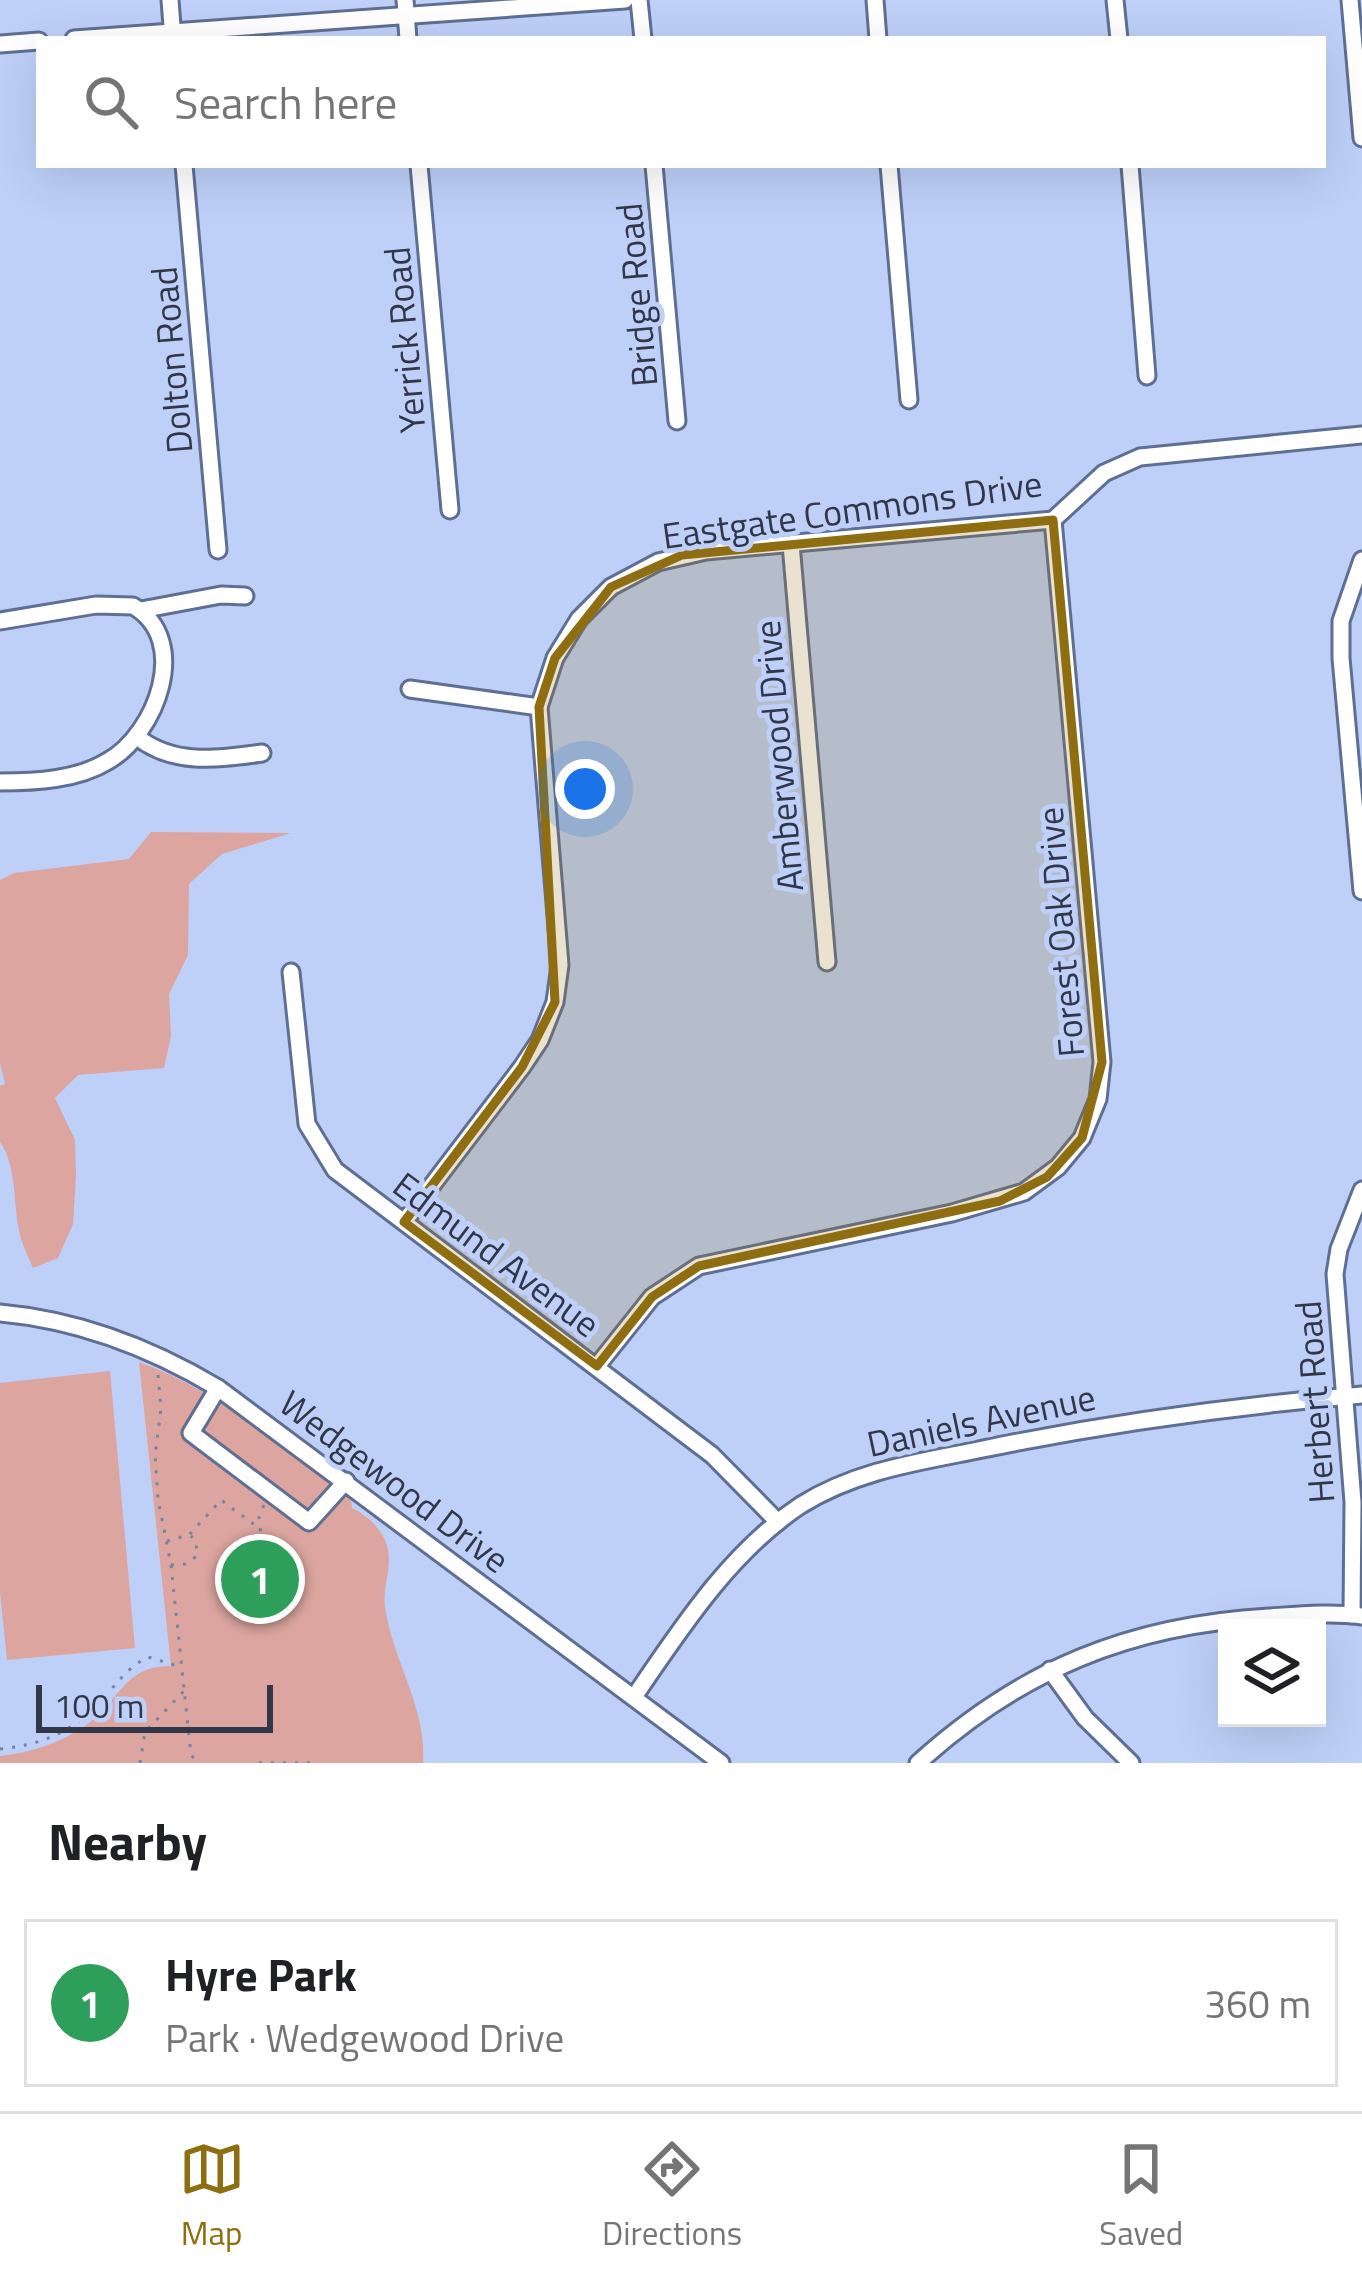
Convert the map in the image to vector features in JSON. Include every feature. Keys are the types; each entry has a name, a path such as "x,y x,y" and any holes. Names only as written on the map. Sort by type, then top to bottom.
{"street":[{"path":"170,0 173,36 406,8 625,0"},
{"path":"640,0 643,36"},
{"path":"875,0 878,36"},
{"path":"1115,0 1119,36"},
{"path":"1350,0 1362,138"},
{"path":"0,44 36,41"},
{"name":"Dolton Road","path":"184,168 218,550"},
{"name":"Yerrick Road","path":"419,168 450,510"},
{"name":"Bridge Road","path":"654,168 677,421"},
{"path":"889,168 909,400"},
{"path":"1130,168 1148,376"},
{"name":"Eastgate Commons Drive","path":"404,1222 522,1067 540,1040 555,1002 560,965 539,707 569,632 611,587 634,572 682,555 1053,520 1105,473 1140,457 1362,435"},
{"name":"Forest Oak Drive","path":"597,1366 652,1297 699,1266 1000,1201 1047,1177 1082,1138 1098,1099 1102,1062 1053,520"},
{"name":"Amberwood Drive","path":"790,544 827,962"},
{"path":"1362,560 1341,621 1341,658 1362,891"},
{"path":"0,621 108,603 141,610 221,595 245,596"},
{"path":"0,782 75,774 112,760 137,737 153,708 163,670 159,633 141,610"},
{"path":"410,689 539,707"},
{"path":"137,737 158,751 196,759 262,753"},
{"name":"Edmund Avenue","path":"291,972 302,1100 311,1136 335,1170 712,1455 778,1522"},
{"name":"Herbert Road","path":"1357,1616 1354,1395 1335,1274 1339,1249 1362,1190"},
{"name":"Wedgewood Drive","path":"0,1313 77,1327 156,1354 218,1388 721,1763"},
{"path":"218,1388 191,1433 309,1522 346,1481"},
{"name":"Daniels Avenue","path":"634,1697 716,1586 778,1522 830,1489 878,1471 1131,1420 1354,1395"},
{"path":"918,1763 974,1715 1050,1670 1115,1643 1175,1627 1248,1618 1357,1616"},
{"path":"1050,1670 1085,1718 1131,1763"}],"path":[{"path":"156,1354 161,1409 156,1477 171,1565 191,1755 198,1763"},
{"path":"263,1556 259,1517 269,1492"},
{"path":"166,1542 189,1535 221,1500 260,1528"},
{"path":"171,1565 185,1564 197,1556 196,1542 189,1535"},
{"path":"0,1750 57,1736 94,1708 131,1665 148,1657 183,1667"},
{"path":"140,1763 145,1732 185,1690"},
{"path":"259,1763 317,1763"}],"highlighted area":[{"path":"1053,520 1102,1062 1082,1138 1047,1177 1000,1201 699,1266 652,1297 597,1366 404,1222 522,1067 555,1002 539,707 555,658 611,587 682,555"}],"shaded area":[{"path":"151,832 291,833 222,854 189,884 188,955 169,994 171,1036 164,1068 78,1075 55,1098 75,1140 73,1224 58,1258 33,1268 20,1235 12,1173 0,1142 0,1086 5,1084 0,1063 0,880 14,873 129,859"},
{"path":"139,1362 196,1388 250,1422 351,1499 352,1508 379,1529 389,1557 385,1606 420,1722 423,1763 0,1763 0,1756 69,1736 100,1714 133,1677 171,1666"},
{"path":"110,1371 135,1648 7,1660 0,1592 0,1383"}],"place":[{"name":"Hyre Park","path":"260,1579"}]}
